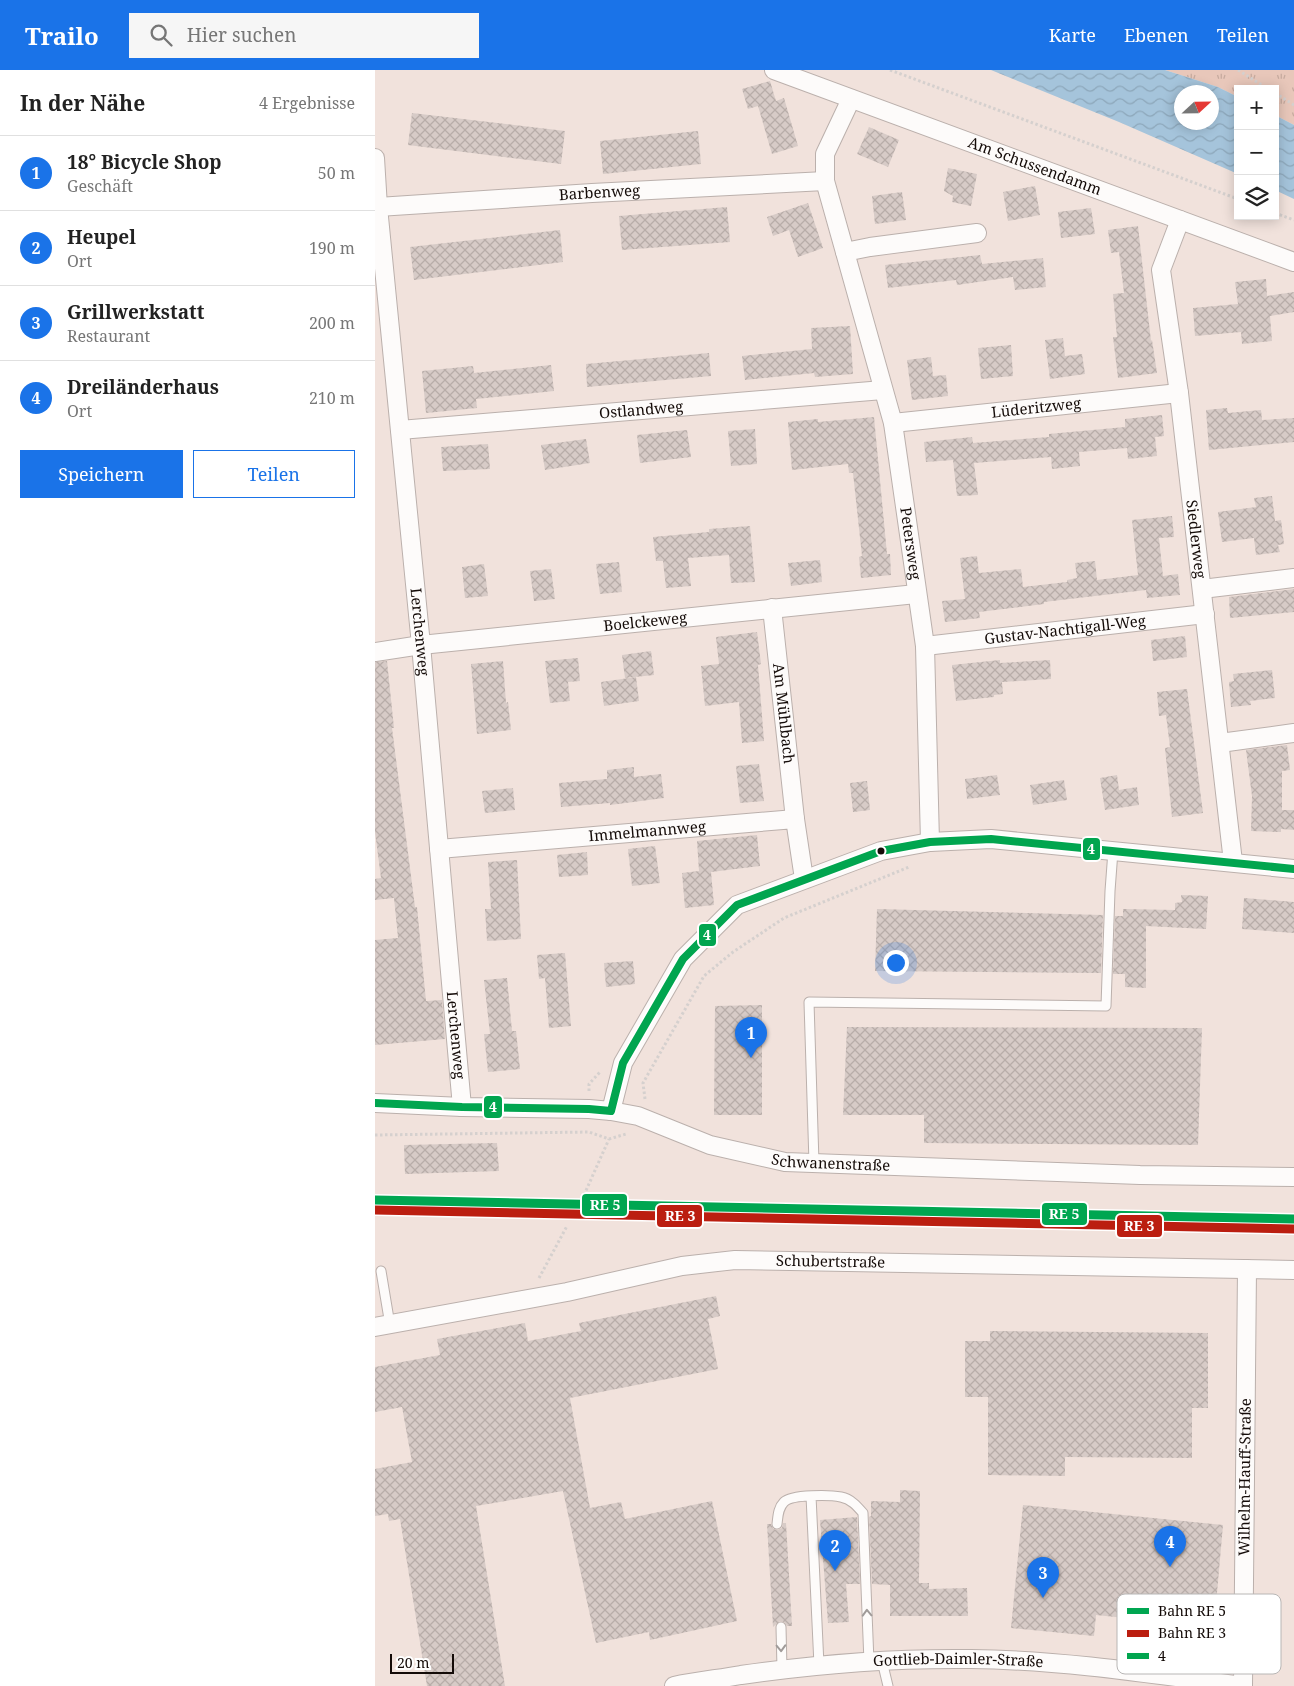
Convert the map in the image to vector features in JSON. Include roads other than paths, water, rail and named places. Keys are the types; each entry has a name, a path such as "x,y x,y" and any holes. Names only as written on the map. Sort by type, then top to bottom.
{"street":[{"name":"Am Schussendamm","path":"774,70 1294,262"},
{"name":"Petersweg","path":"851,99 825,154 825,181 893,423 916,594 925,646 930,842"},
{"name":"Lerchenweg","path":"375,158 377,207 401,430 463,1107"},
{"name":"Barbenweg","path":"377,207 592,193 825,181"},
{"name":"Siedlerweg","path":"1180,220 1161,270 1179,393 1233,862"},
{"path":"845,252 977,233"},
{"name":"Ostlandweg","path":"401,430 883,390"},
{"name":"Lüderitzweg","path":"893,423 1179,393"},
{"path":"1202,589 1294,578"},
{"name":"Boelckeweg","path":"375,652 421,645 916,594"},
{"name":"Am Mühlbach","path":"772,608 795,819"},
{"name":"Gustav-Nachtigall-Weg","path":"925,646 1205,614"},
{"path":"1220,744 1294,733"},
{"path":"795,819 804,879"},
{"name":"Immelmannweg","path":"439,849 795,819"},
{"path":"611,1110 623,1063 683,960 737,905 881,851 930,842 991,839 1294,869"},
{"name":"Schwanenstraße","path":"375,1103 611,1110 638,1116 710,1145 785,1162 1140,1175 1294,1177"},
{"name":"Schubertstraße","path":"382,1326 567,1292 682,1266 735,1260 1294,1270"},
{"name":"Wilhelm-Hauff-Straße","path":"1244,1594 1247,1269"},
{"name":"Gottlieb-Daimler-Straße","path":"674,1686 782,1669 875,1661 972,1659 1077,1665 1117,1670"},
{"name":"Gottlieb-Daimler-Straße","path":"1148,1674 1243,1686"}],"lane":[{"path":"814,1163 809,1002 1106,1006 1113,851"},
{"path":"381,1271 382,1326"},
{"path":"811,1496 819,1665"},
{"path":"777,1524 779,1509 785,1501 795,1497 841,1497 854,1503 863,1513 875,1661 888,1686"},
{"path":"781,1627 782,1669"}],"water":[{"path":"991,70 1165,70 1212,85 1174,85 1174,130 1219,130 1219,88 1234,95 1234,172 1119,122"},
{"path":"1279,117 1294,125 1294,199 1279,192"}],"place":[{"name":"18° Bicycle Shop","path":"751,1058"},
{"name":"Dreiländerhaus","path":"1170,1567"},
{"name":"Heupel","path":"835,1571"},
{"name":"Grillwerkstatt","path":"1043,1598"}]}
